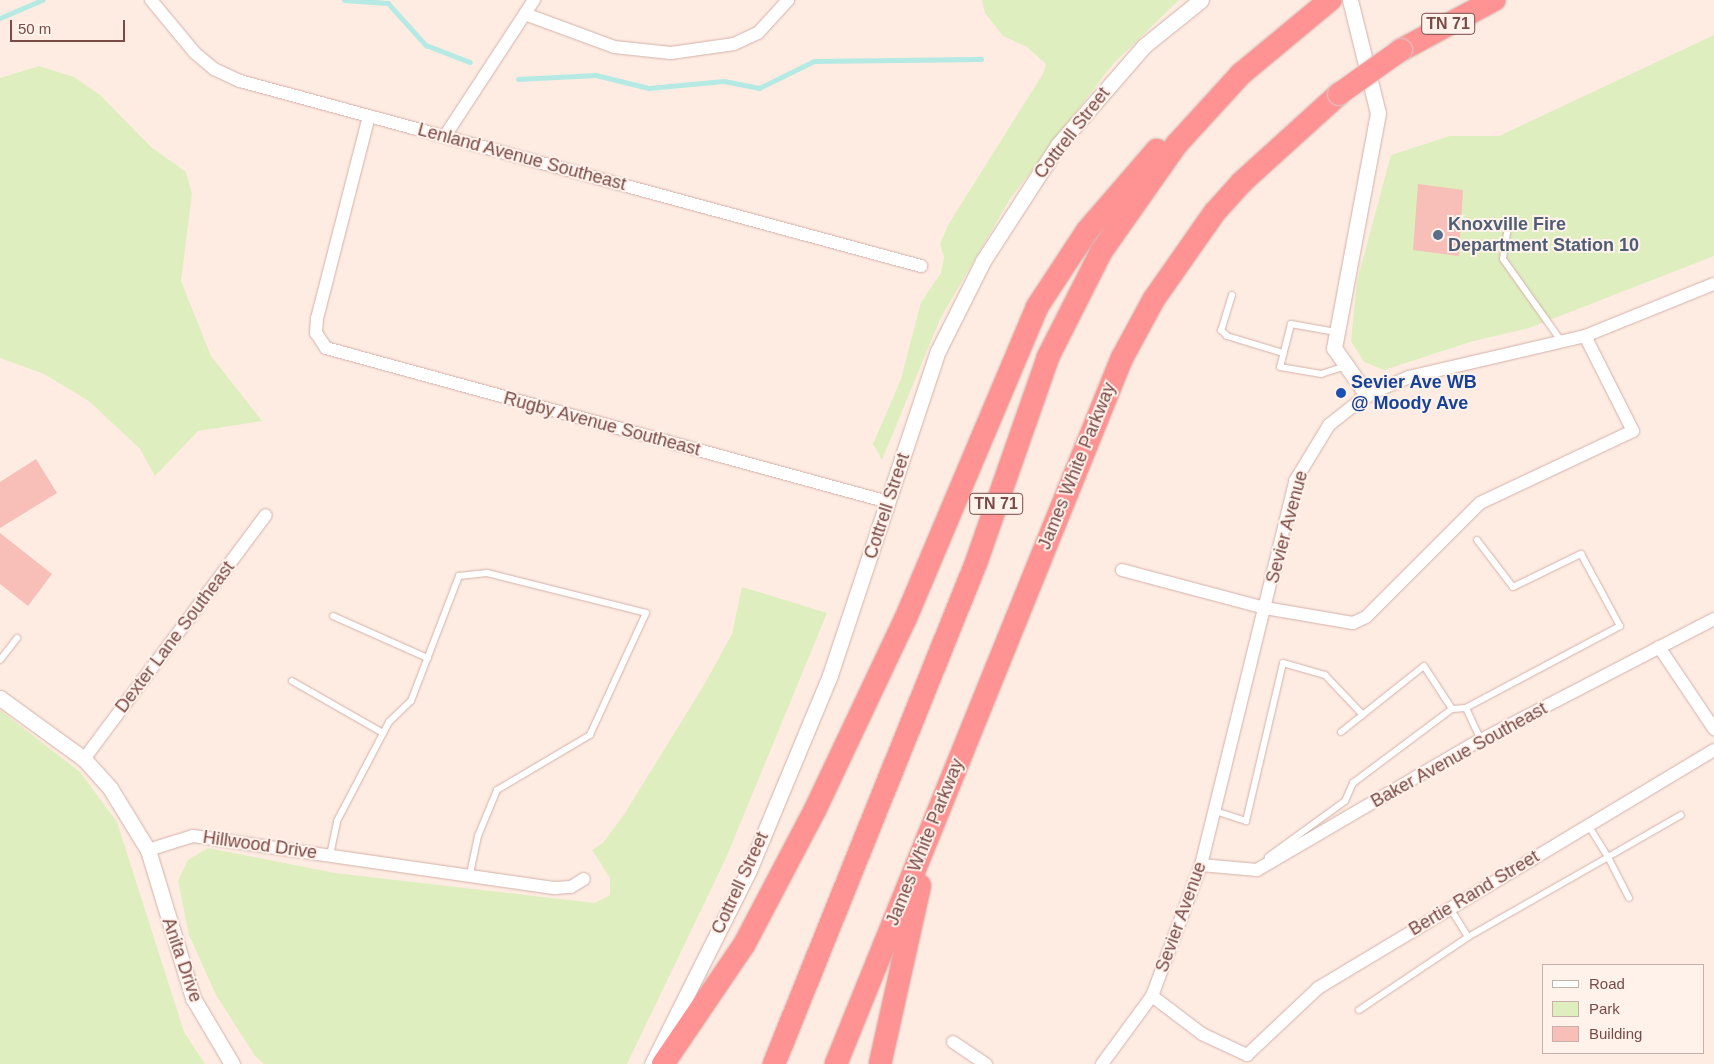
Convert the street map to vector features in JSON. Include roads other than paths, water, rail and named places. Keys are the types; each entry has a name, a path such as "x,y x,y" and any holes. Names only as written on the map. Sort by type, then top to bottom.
{"highway":[{"name":"James White Parkway","path":"836,1064 1100,407 1154,299 1242,182 1339,94 1401,50 1494,0"},
{"name":"TN 71","path":"774,1064 976,563 1048,357 1101,252 1177,144 1241,74 1324,4"},
{"path":"662,1064 744,945 814,810 905,620 1037,307 1087,231 1158,149 1241,74"},
{"path":"880,1064 938,809"}],"street":[{"name":"Lenland Avenue Southeast","path":"151,0 214,69 240,81 921,266"},
{"path":"445,136 534,0"},
{"path":"525,14 614,47 672,53 734,44 758,33 788,0"},
{"name":"Cottrell Street","path":"652,1064 752,861 830,675 938,350 983,261 1058,145 1144,46 1201,0"},
{"path":"1350,0 1378,113 1334,348 1367,395"},
{"name":"Rugby Avenue Southeast","path":"369,116 317,318 320,341 326,348 888,502"},
{"name":"Sevier Avenue","path":"1102,1064 1152,996 1201,865 1304,461 1330,425 1367,395 1409,377 1563,343 1714,284"},
{"path":"1122,570 1266,608 1353,623 1366,617 1480,503 1633,431 1585,336"},
{"name":"Dexter Lane Southeast","path":"84,759 266,515"},
{"name":"Baker Avenue Southeast","path":"1247,872 1481,740 1714,619"},
{"path":"1659,647 1714,729"},
{"path":"0,698 84,759 110,788 148,850"},
{"name":"Bertie Rand Street","path":"1152,996 1202,1034 1247,1054 1318,988 1714,750"},
{"name":"Hillwood Drive","path":"148,850 193,836 470,874 555,888 571,887 584,879"},
{"name":"Anita Drive","path":"148,850 193,998 232,1064"},
{"path":"1201,865 1247,872"},
{"path":"954,1042 986,1064"}],"lane":[{"path":"1507,233 1503,259 1538,302 1563,343"},
{"path":"1232,295 1221,330 1283,353"},
{"path":"1337,332 1291,324 1280,366 1321,374 1345,366"},
{"path":"1247,872 1345,801 1353,783 1452,709 1466,708 1620,626 1581,554 1513,587 1477,540"},
{"path":"330,855 338,821 383,733 411,701 459,576 487,573 646,614 590,735 497,790 478,836 470,874"},
{"path":"333,616 428,658"},
{"path":"0,660 17,638"},
{"path":"1215,811 1246,821 1283,663 1325,675 1363,715"},
{"path":"1341,732 1424,666 1452,709"},
{"path":"292,681 383,733"},
{"path":"1466,708 1481,740"},
{"path":"1359,1010 1468,937 1681,815"},
{"path":"1588,824 1608,857 1629,898"},
{"path":"1450,908 1468,937"}],"waterway":[{"path":"0,18 42,0"},
{"path":"344,0 388,3 426,45 470,62"},
{"path":"518,79 596,75 649,88 724,81 759,88 814,61 981,59"}],"place":[{"name":"Knoxville Fire Department Station 10","path":"1438,235"},
{"name":"Sevier Ave WB @ Moody Ave","path":"1341,393"}]}
